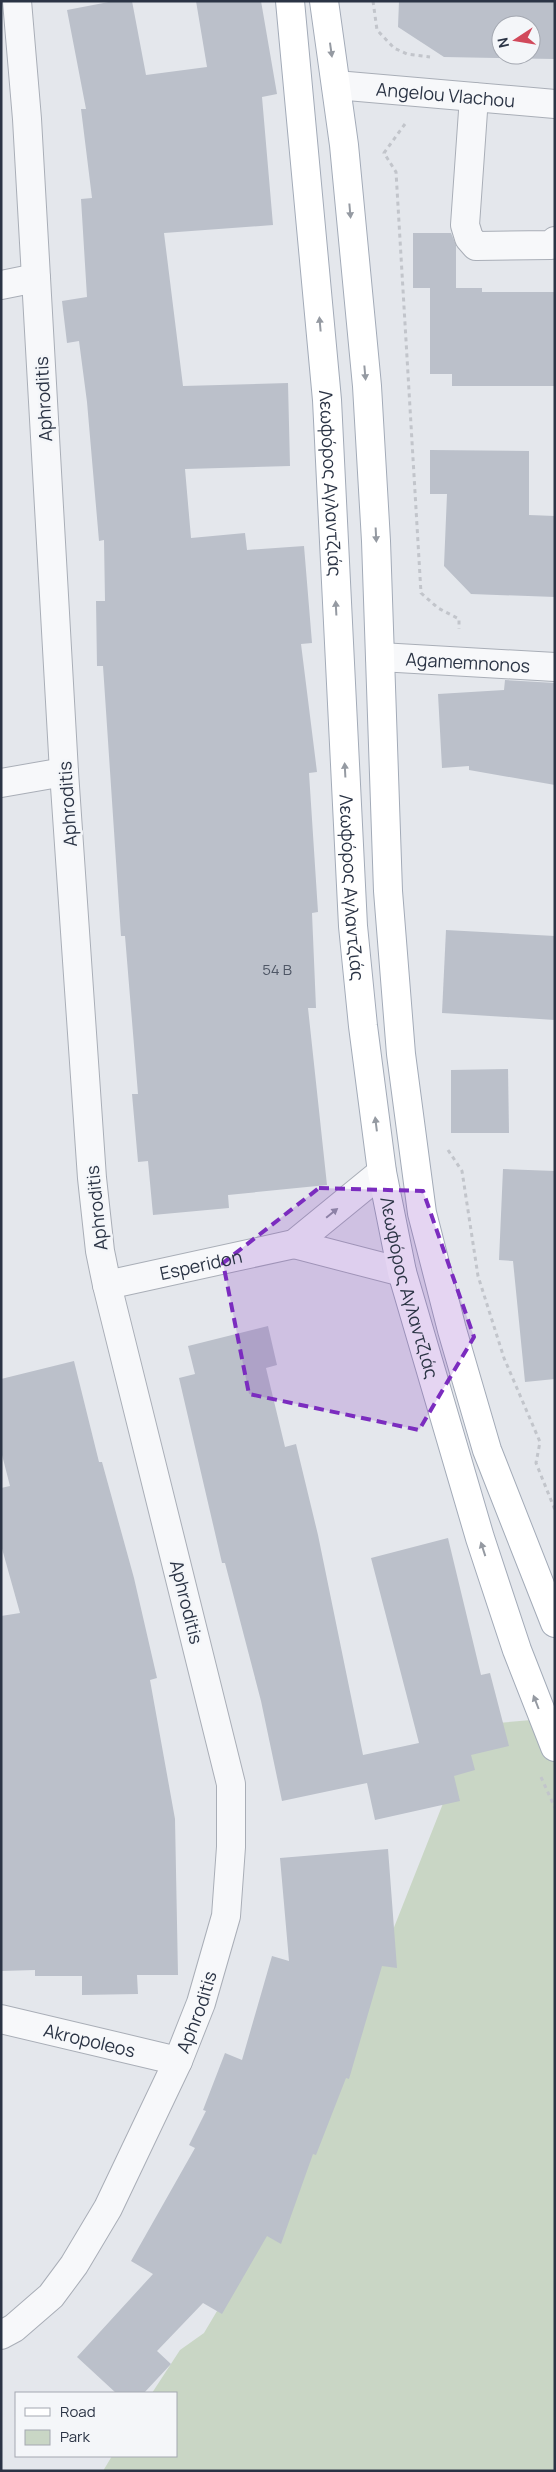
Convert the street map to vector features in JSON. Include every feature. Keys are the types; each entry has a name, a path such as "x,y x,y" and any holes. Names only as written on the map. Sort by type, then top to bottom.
{"main road":[{"name":"Λεωφόρος Αγλαντζιάς","path":"290,1 327,400 353,926 363,1026 382,1172 402,1272 480,1538 516,1650 555,1747"},
{"name":"Λεωφόρος Αγλαντζιάς","path":"324,1 344,145 367,386 376,541 388,891 400,1054 422,1213 452,1330 487,1450 555,1623"}],"street":[{"name":"Aphroditis","path":"1,2335 14,2328 51,2296 74,2265 108,2208 178,2061 202,2003 226,1916 232,1847 231,1784 107,1286 92,1178 64,772 27,119 16,1"},
{"name":"Angelou Vlachou","path":"336,85 555,104"},
{"path":"474,97 465,225 469,238 476,246 551,245 555,241"},
{"path":"1,285 36,278"},
{"name":"Agamemnonos","path":"380,656 555,667"},
{"path":"1,783 64,772"},
{"name":"Esperidon","path":"107,1286 294,1244 382,1172"},
{"name":"Esperidon","path":"294,1244 402,1272"},
{"name":"Akropoleos","path":"1,2020 178,2061"}],"path":[{"path":"373,1 377,30 394,48 407,54 435,58 435,110 415,114 398,131 384,153 396,172 421,593 438,608 459,619 462,661"},
{"path":"445,1145 462,1171 478,1276 504,1358 540,1442 536,1463 555,1510"},
{"path":"540,1775 555,1808"}],"highlighted area":[{"path":"319,1188 423,1191 474,1337 419,1430 249,1394 223,1263"}],"green space":[{"path":"555,1718 555,2471 103,2471 111,2457 178,2457 178,2392 153,2392 180,2350 204,2333 293,2183 474,1725"}],"building":[{"path":"114,1 132,1 146,75 207,67 196,1 261,1 277,94 262,97 273,225 164,233 183,386 288,383 290,466 185,469 191,538 245,533 247,550 304,546 312,643 301,644 317,772 309,773 318,912 312,913 316,1008 308,1008 327,1185 228,1195 229,1208 153,1215 148,1161 138,1162 132,1094 138,1094 125,936 121,936 103,666 97,666 96,601 105,601 104,540 99,541 87,402 79,341 67,343 62,301 87,297 81,199 92,198 81,109 86,109 67,10"},
{"path":"399,1 555,1 555,59 541,59 541,15 491,15 491,58 444,57 398,27"},
{"path":"413,233 451,233 456,245 456,288 482,288 482,292 555,292 555,386 452,386 452,374 430,374 430,288 413,288"},
{"path":"430,450 529,451 529,515 555,516 555,597 471,594 444,566 447,494 430,494"},
{"path":"505,680 555,683 555,785 469,770 469,766 442,768 438,694 504,690"},
{"path":"446,930 555,936 555,1020 442,1013"},
{"path":"508,1069 509,1133 451,1133 451,1070"},
{"path":"503,1169 555,1171 555,1379 525,1382 513,1261 499,1260"},
{"path":"268,1326 277,1365 266,1368 285,1447 296,1444 318,1535 363,1755 419,1743 371,1558 448,1538 481,1675 490,1673 509,1746 471,1755 475,1770 454,1776 460,1801 375,1820 367,1783 282,1801 261,1701 225,1563 222,1563 179,1378 195,1374 188,1346"},
{"path":"74,1361 99,1462 102,1462 134,1578 157,1678 150,1680 175,1819 178,1975 137,1975 138,1994 82,1995 82,1976 35,1976 35,1970 1,1971 1,1616 20,1613 1,1545 1,1488 10,1486 1,1451 1,1379"},
{"path":"388,1849 397,1968 382,1966 349,2079 346,2078 316,2155 313,2154 281,2244 267,2236 222,2314 203,2303 157,2351 171,2364 145,2392 115,2392 77,2357 153,2274 131,2261 195,2148 189,2145 206,2111 203,2110 225,2053 242,2060 272,1956 289,1961 280,1858"}]}
